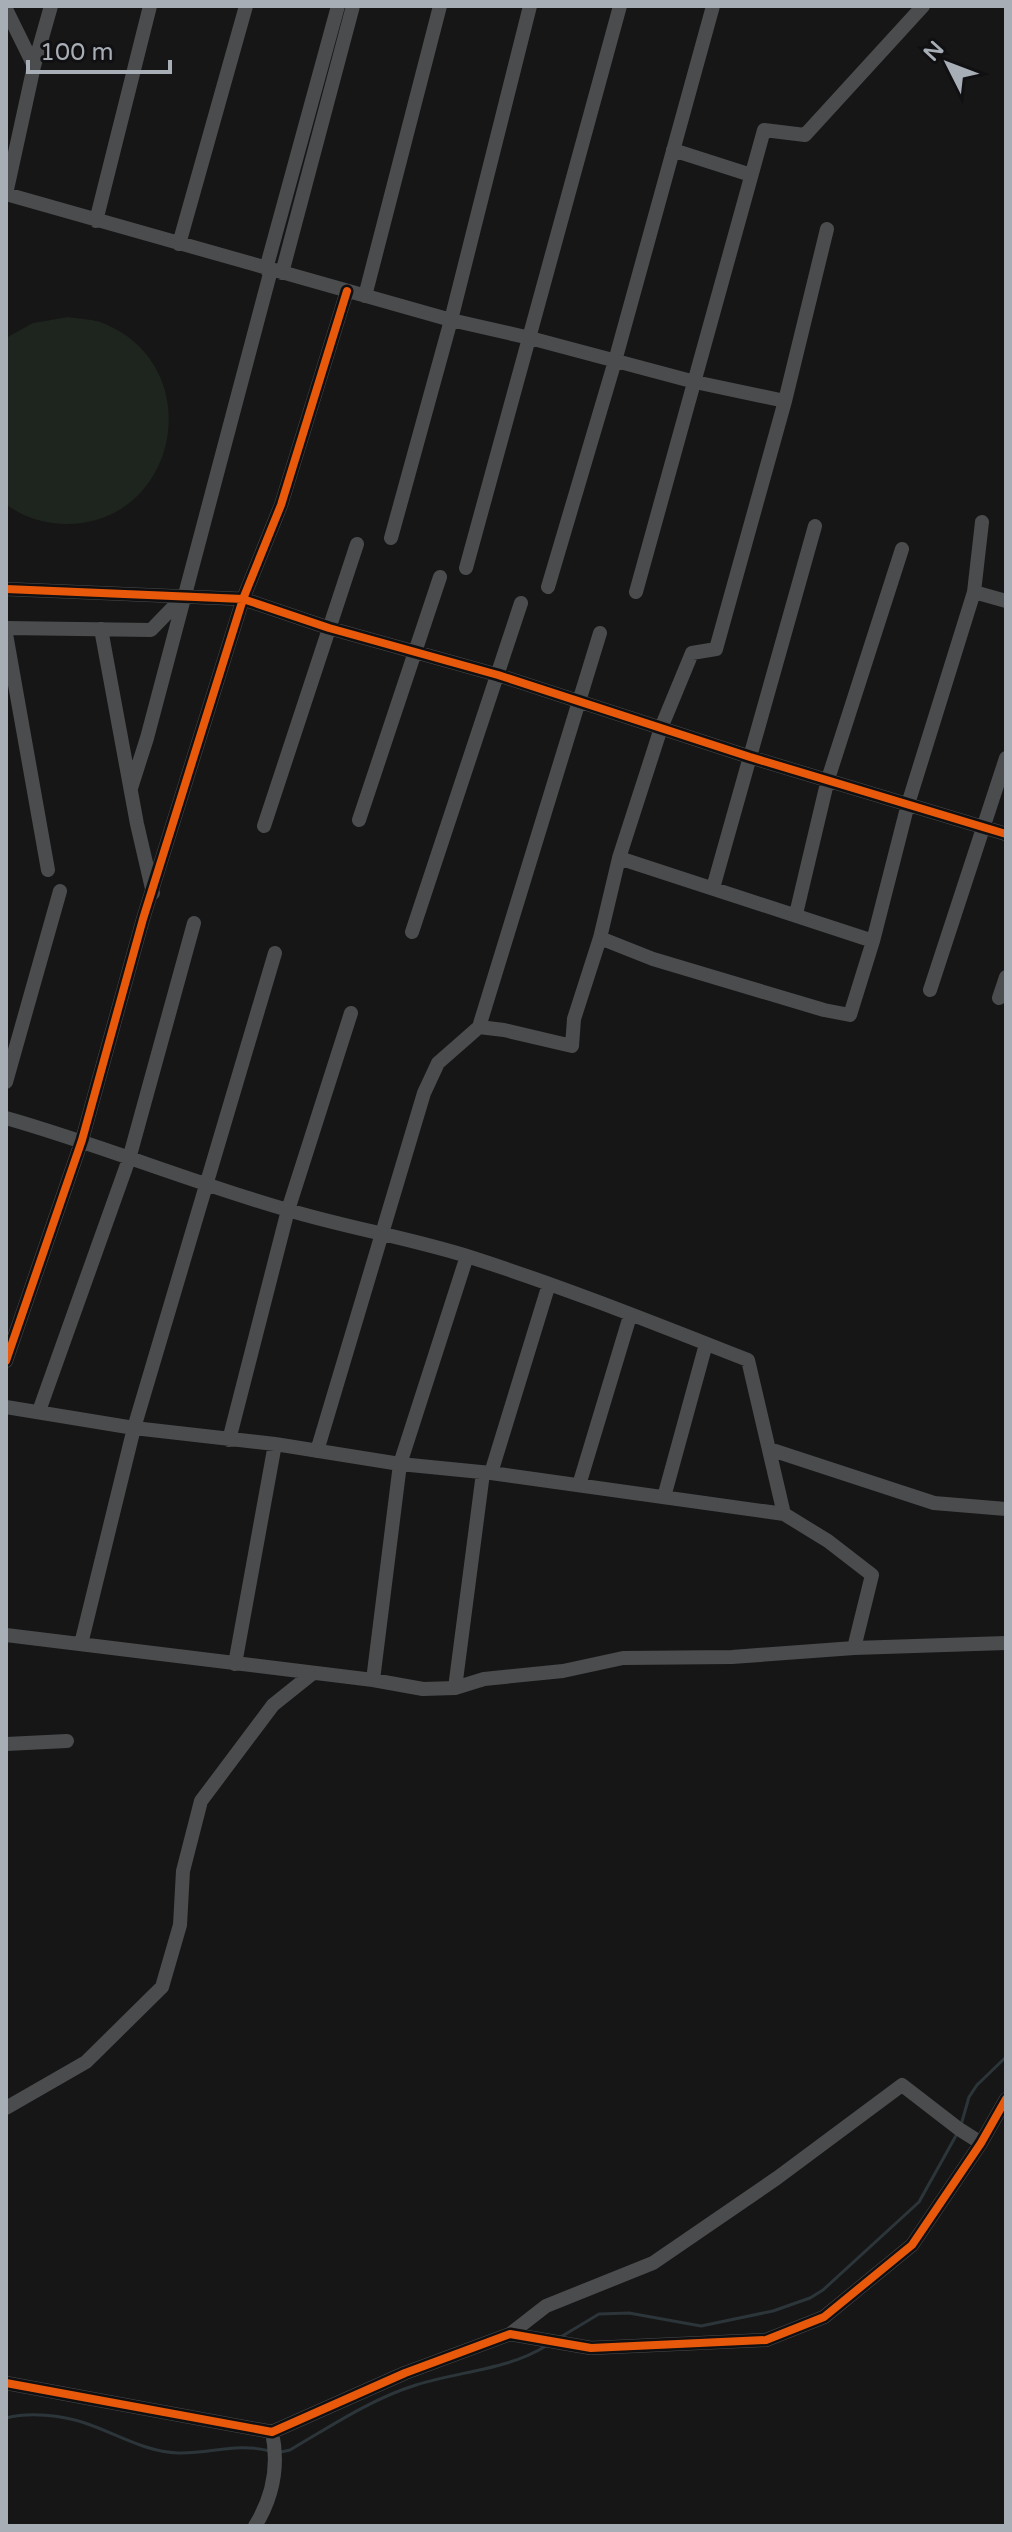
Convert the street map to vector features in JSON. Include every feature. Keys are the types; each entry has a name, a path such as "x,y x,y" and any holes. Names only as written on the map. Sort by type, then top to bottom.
{"street":[{"path":"51,6 34,66 6,194 451,320 695,382 785,401"},
{"path":"96,221 150,6"},
{"path":"179,244 246,6"},
{"path":"273,271 338,6"},
{"path":"131,788 273,271 353,6"},
{"path":"365,296 440,6"},
{"path":"391,538 451,320 530,6"},
{"path":"466,568 620,6"},
{"path":"548,587 615,361 713,6"},
{"path":"636,592 764,130 805,135 923,6"},
{"path":"6,9 34,66"},
{"path":"673,150 751,175"},
{"path":"479,1027 572,1046 574,1019 600,938 619,858 661,728 692,653 716,649 785,401 827,229"},
{"path":"6,1361 82,1140 143,919 154,893 243,599 281,505 347,291"},
{"path":"600,938 653,959 850,1015 873,941 908,804 974,592 982,522"},
{"path":"713,888 815,526"},
{"path":"264,826 357,544"},
{"path":"796,914 828,779 902,549"},
{"path":"359,820 440,577"},
{"path":"6,589 243,599 329,628 498,675 750,757 1006,834"},
{"path":"974,592 1006,601"},
{"path":"48,870 6,631 151,630 183,597"},
{"path":"412,932 521,603"},
{"path":"101,629 154,893"},
{"path":"317,1451 424,1093 438,1063 479,1027 600,633"},
{"path":"930,990 1006,758"},
{"path":"619,858 873,941"},
{"path":"6,1082 60,891"},
{"path":"39,1411 129,1159 194,923"},
{"path":"81,1644 134,1428 275,953"},
{"path":"999,998 1006,977"},
{"path":"229,1440 288,1210 351,1013"},
{"path":"6,1118 82,1140 129,1159 288,1210 467,1256 748,1360 784,1514"},
{"path":"373,1680 400,1464 467,1256"},
{"path":"455,1688 487,1473 549,1284"},
{"path":"579,1485 630,1316"},
{"path":"664,1497 706,1344"},
{"path":"6,1407 134,1428 275,1444 400,1464 784,1514 828,1541 872,1575 854,1648"},
{"path":"235,1664 275,1444"},
{"path":"769,1449 934,1503 1006,1509"},
{"path":"6,1635 373,1680 423,1689 455,1688 484,1679 563,1671 623,1658 732,1657 854,1648 1006,1643"},
{"path":"6,2108 86,2062 162,1987 180,1925 183,1871 201,1801 273,1705 313,1673"},
{"path":"6,1744 67,1741"},
{"path":"6,2383 272,2432 405,2373 510,2334 546,2306 653,2263 777,2178 902,2085 981,2143"},
{"path":"510,2334 591,2348 766,2340 824,2317 912,2245 981,2143 1006,2099"},
{"path":"255,2526 274,2481 276,2453 272,2432"}],"shaded area":[{"path":"68,317 105,324 138,345 159,374 168,407 166,442 155,474 133,500 102,518 63,524 33,518 6,504 6,338 33,323"}],"waterway":[{"path":"961,2125 969,2097 1006,2057"},
{"path":"559,2338 599,2314 629,2313 701,2326 773,2311 810,2298 823,2290 919,2202 958,2132"},
{"path":"281,2452 399,2391 499,2365 546,2346"},
{"path":"6,2418 35,2415 66,2418 166,2452 235,2448 270,2451"}],"cycle path":[{"path":"6,1361 82,1140 143,919 243,599 281,505 347,291"},
{"path":"6,589 243,599 329,628 498,675 750,757 1006,834"},
{"path":"6,2383 272,2432 405,2373 510,2334 591,2348 766,2340 824,2317 912,2245 981,2143 1006,2099"}]}
